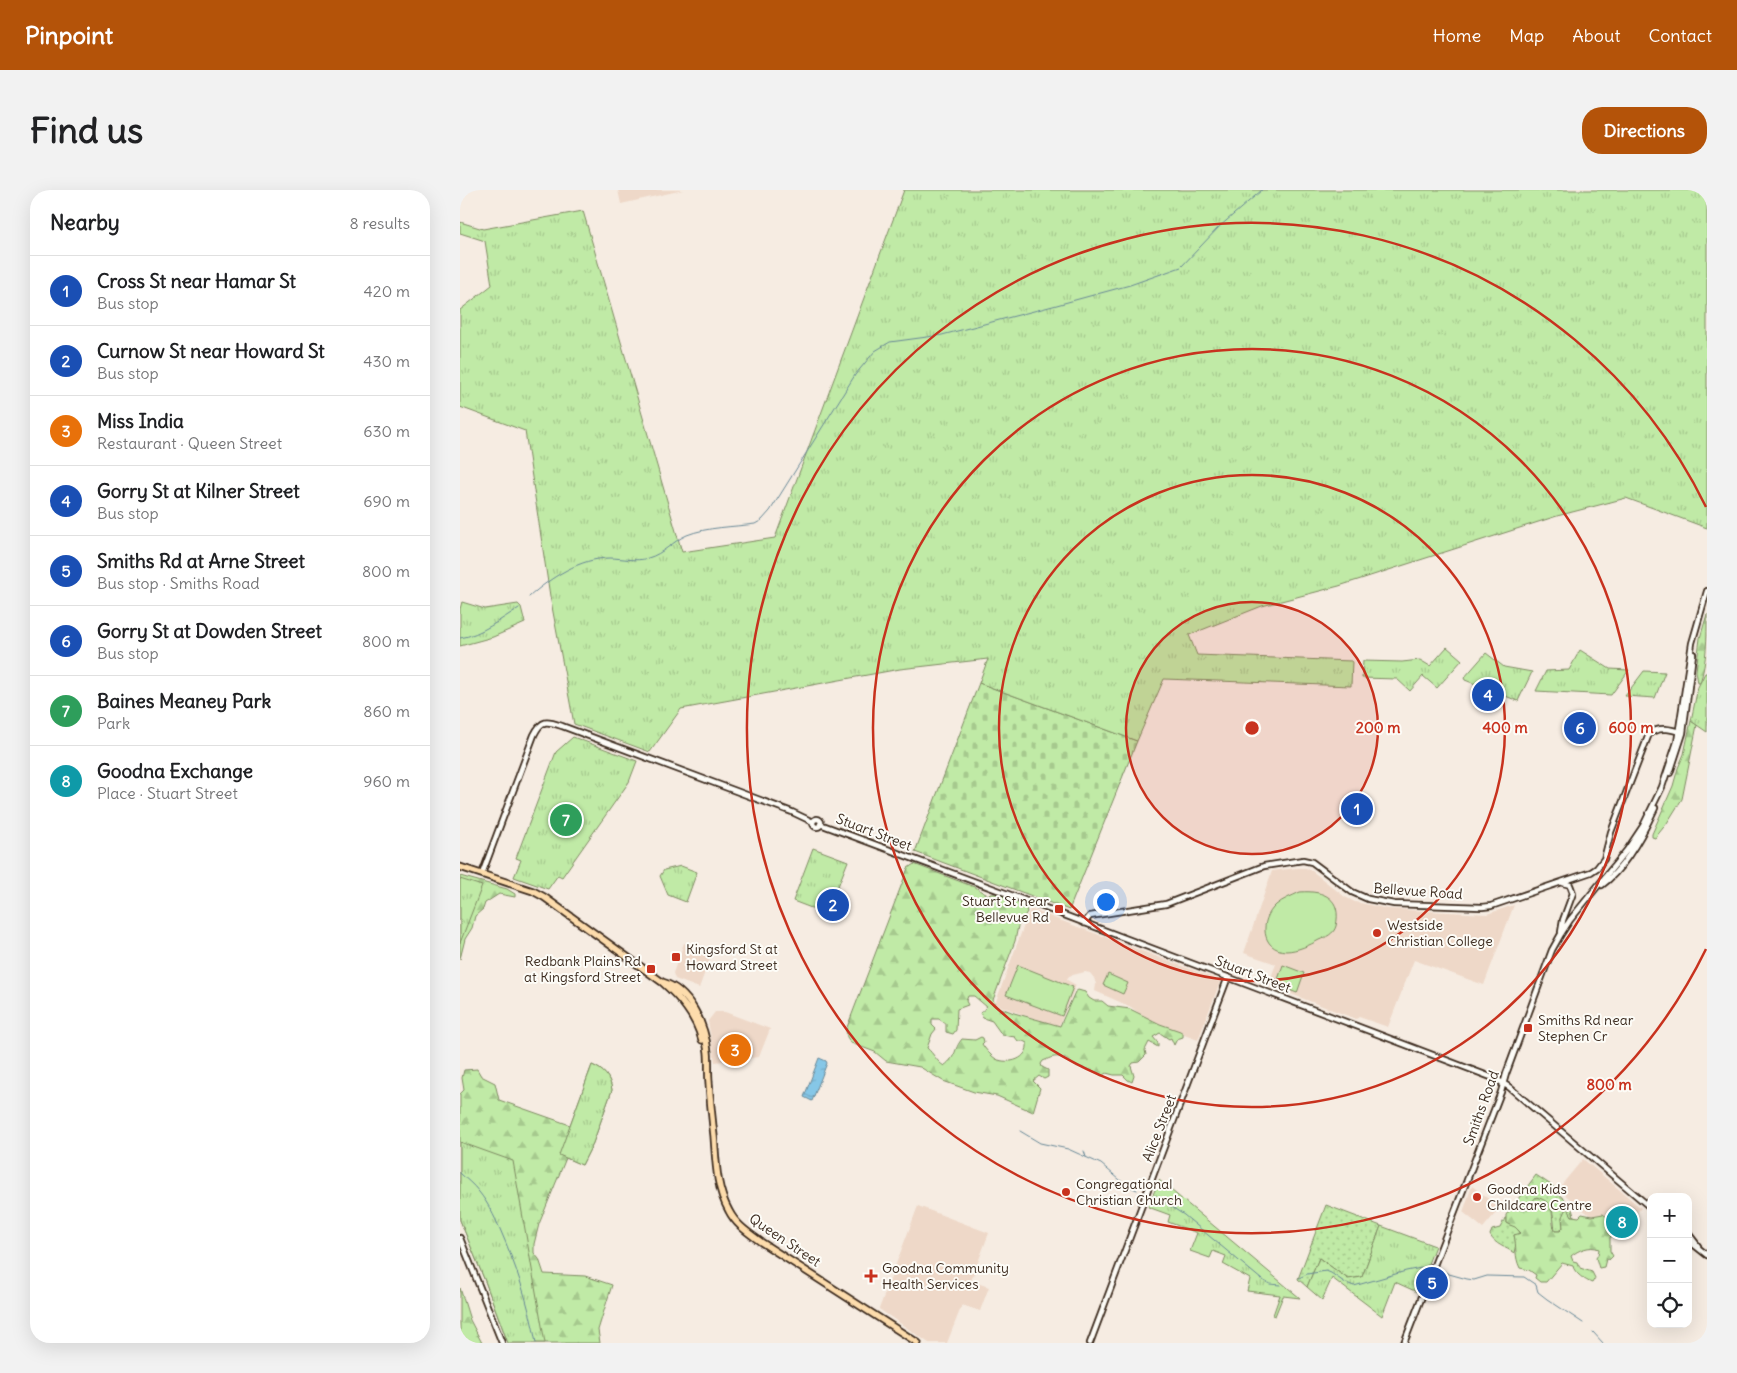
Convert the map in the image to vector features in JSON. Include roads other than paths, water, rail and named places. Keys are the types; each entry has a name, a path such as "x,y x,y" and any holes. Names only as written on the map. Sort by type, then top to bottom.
{"main road":[{"name":"Queen Street","path":"460,866 526,888 544,897 662,982 683,1003 693,1018 700,1034 708,1079 718,1180 724,1200 735,1220 742,1228 762,1242 918,1343"}],"street":[{"name":"Smiths Road","path":"1404,1343 1552,950 1570,920 1628,850 1643,826 1667,773 1681,732 1692,643 1707,590"},
{"name":"Stuart Street","path":"482,874 534,735 541,724 551,722 792,812 813,822 816,827 820,824 1471,1069 1503,1083 1647,1204"},
{"path":"1561,882 1590,872 1597,868 1604,859 1611,832 1649,734 1655,729 1681,732"},
{"name":"Bellevue Road","path":"1084,923 1090,916 1166,904 1264,866 1293,860 1312,862 1356,895 1394,904 1487,907 1561,882"},
{"path":"1561,882 1570,885 1573,893 1563,920 1561,934"},
{"name":"Alice Street","path":"1090,1343 1228,977"},
{"path":"460,1238 502,1343"},
{"path":"1692,1238 1705,1253"},
{"path":"1692,1243 1705,1253"}],"water":[{"path":"819,1058 827,1063 812,1101 804,1097"}],"waterway":[{"path":"529,597 556,576 588,561 610,558 643,559 658,554 687,535 695,532 755,524 762,520 770,511 855,375 875,351 890,342 942,335 1130,285 1181,267 1219,227 1262,190"},
{"path":"460,638 476,634 519,608"},
{"path":"1020,1131 1040,1143 1068,1149 1101,1164 1126,1185 1137,1190"},
{"path":"1084,1151 1086,1157"},
{"path":"460,1173 482,1196 500,1229 521,1285 536,1343"},
{"path":"1155,1196 1184,1215 1262,1280 1270,1284 1280,1285"},
{"path":"1299,1278 1307,1274 1326,1271 1354,1286 1426,1267"},
{"path":"1439,1269 1449,1274 1474,1280 1487,1276 1524,1277 1536,1285 1538,1292 1583,1323"},
{"path":"1593,1332 1603,1343"}],"place":[{"name":"Gorry St at Kilner Street","path":"1488,695"},
{"name":"Gorry St at Dowden Street","path":"1580,728"},
{"name":"Cross St near Hamar St","path":"1357,809"},
{"name":"Baines Meaney Park","path":"566,820"},
{"name":"Curnow St near Howard St","path":"833,905"},
{"name":"Stuart St near Bellevue Rd","path":"1059,909"},
{"name":"Westside Christian College","path":"1377,933"},
{"name":"Kingsford St at Howard Street","path":"676,957"},
{"name":"Redbank Plains Rd at Kingsford Street","path":"651,969"},
{"name":"Smiths Rd near Stephen Cr","path":"1528,1028"},
{"name":"Miss India","path":"735,1050"},
{"name":"Congregational Christian Church","path":"1066,1192"},
{"name":"Goodna Kids Childcare Centre","path":"1477,1197"},
{"name":"Goodna Exchange","path":"1622,1222"},
{"name":"Goodna Community Health Services","path":"871,1276"},
{"name":"Smiths Rd at Arne Street","path":"1432,1283"}]}
